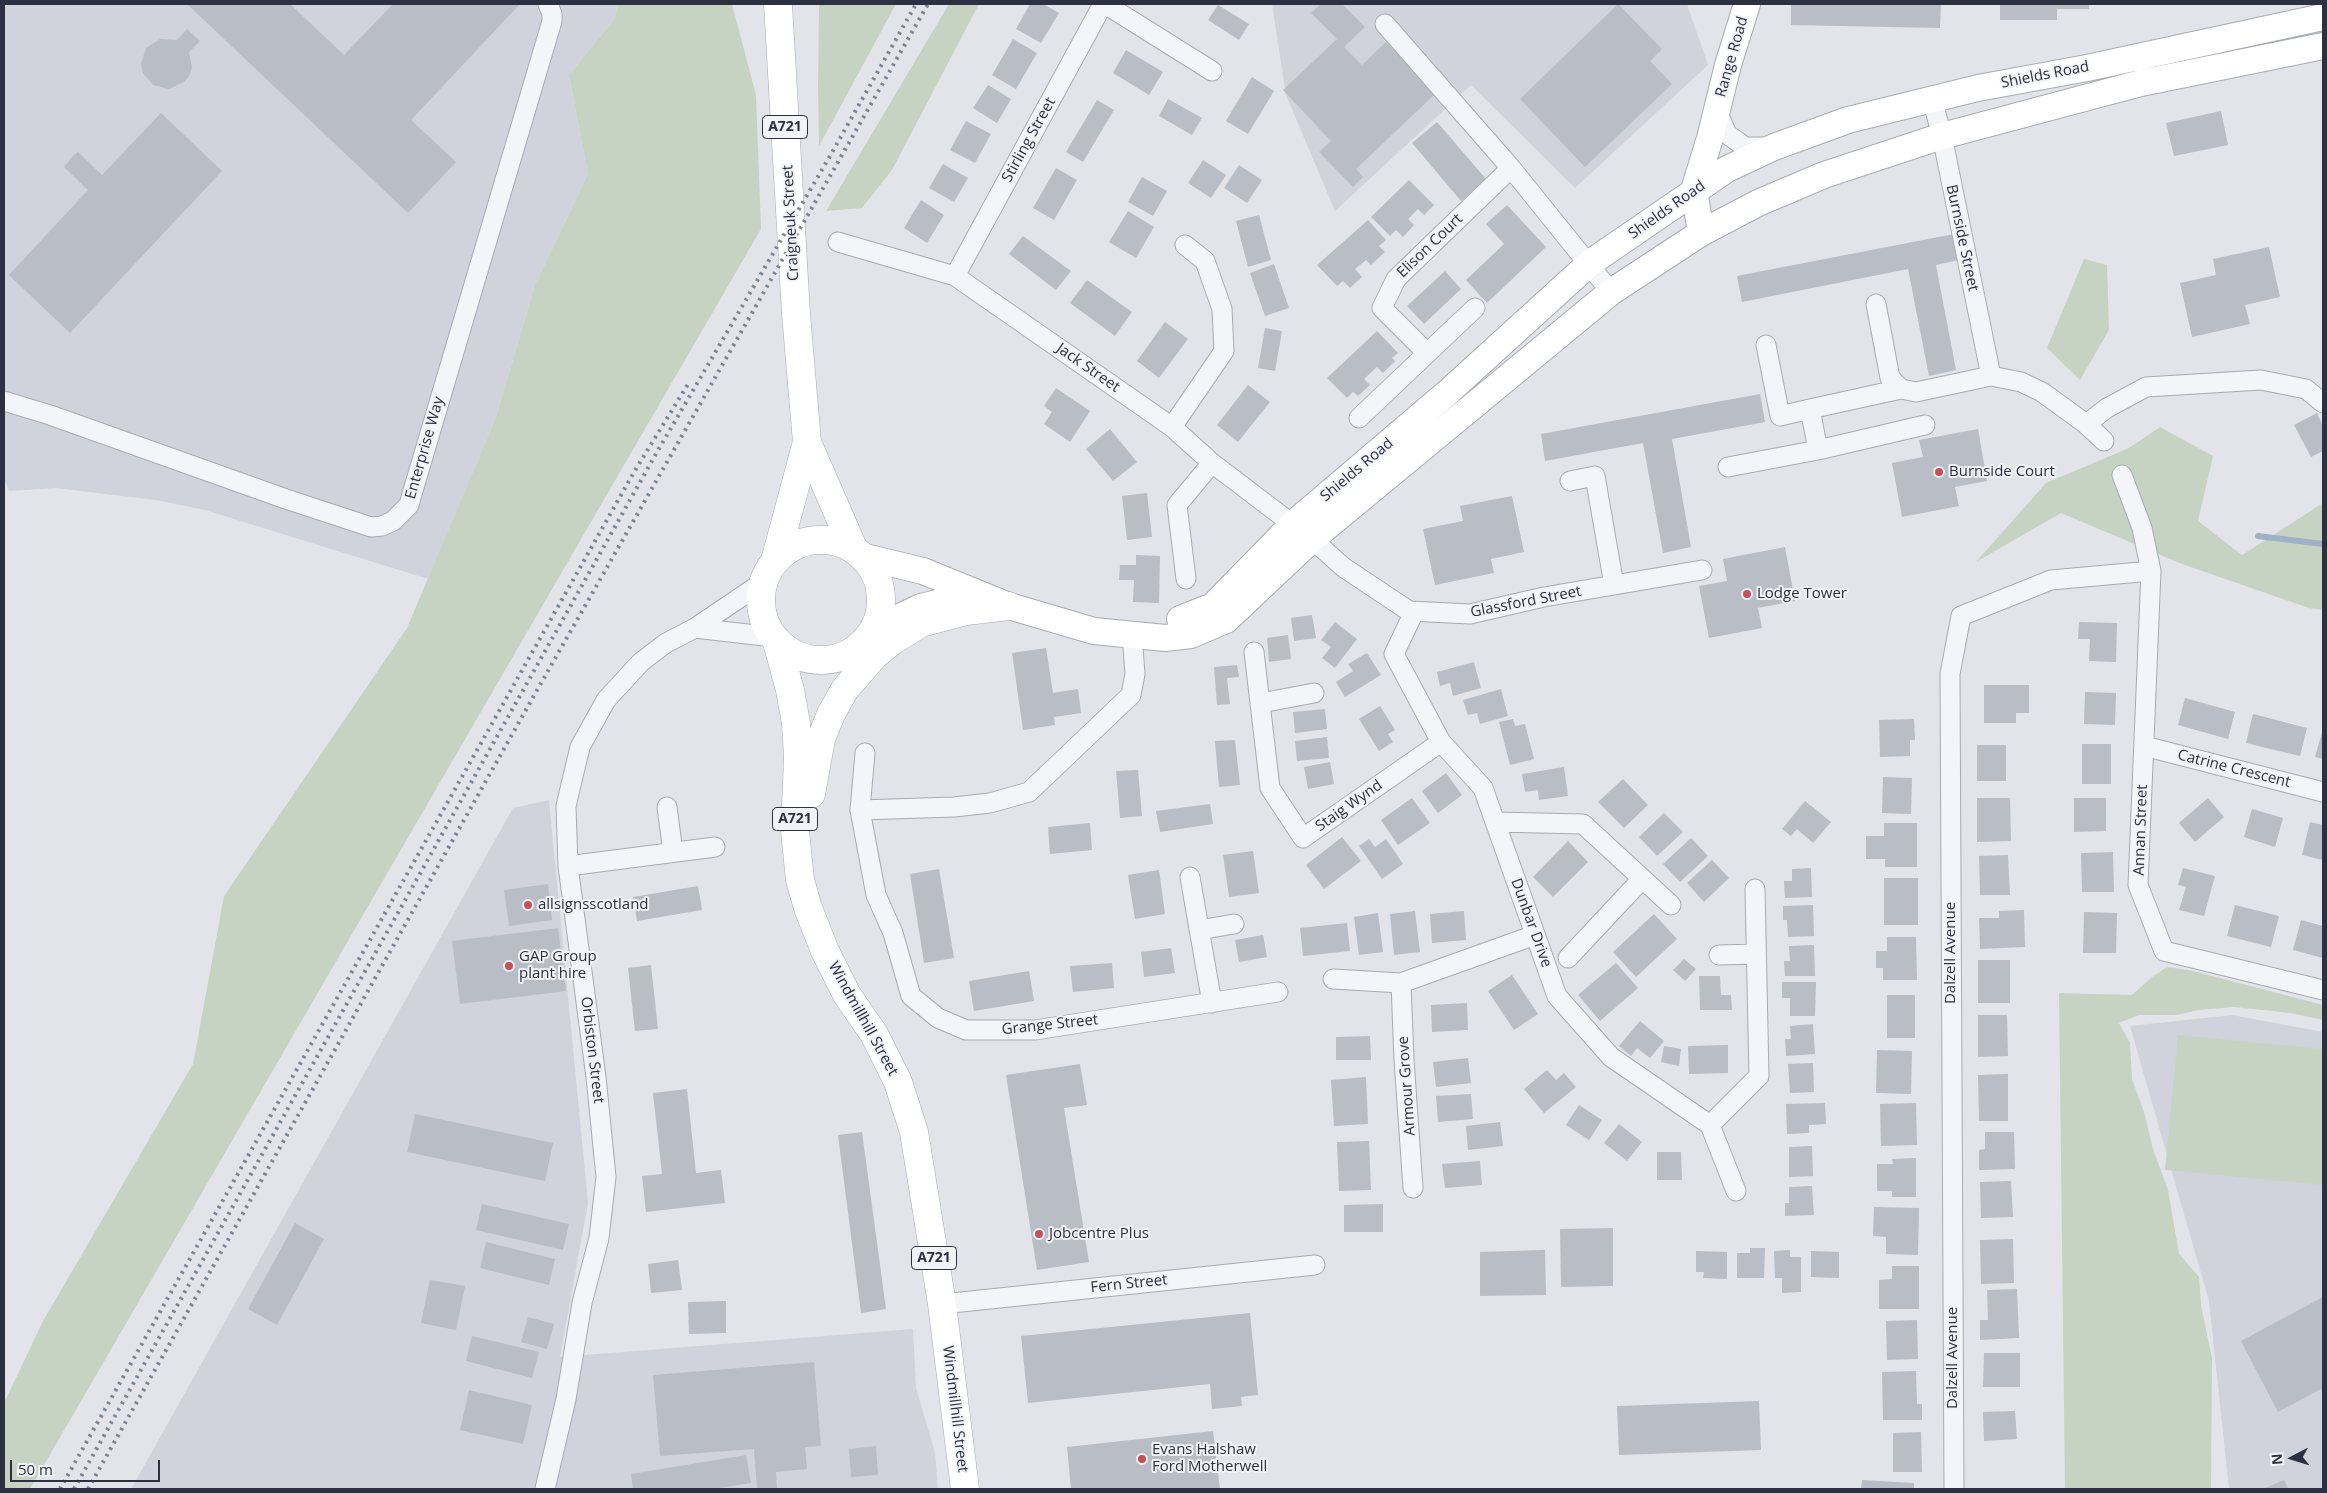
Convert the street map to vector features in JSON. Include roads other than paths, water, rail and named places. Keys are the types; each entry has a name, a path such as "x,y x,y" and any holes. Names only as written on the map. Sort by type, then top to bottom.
{"main road":[{"name":"Craigneuk Street","path":"778,4 796,314 807,442 857,553"},
{"name":"Range Road","path":"1701,233 1694,190 1728,65 1747,4"},
{"name":"Shields Road","path":"1302,532 1446,394 1590,263 1694,190 1726,170 1774,147 1848,120 1932,99 2323,16"},
{"name":"Shields Road","path":"857,553 922,571 975,594 1094,631 1132,634 1180,619 1213,606 1302,532 1611,292 1701,233 1758,203 1824,175 1942,136 2141,83 2323,46"},
{"name":"Craigneuk Street","path":"769,572 807,442"},
{"path":"813,541 841,544 857,553 873,571 880,590 880,610 874,628 859,646 839,658 822,660 806,658 790,652 775,639 764,620 761,601 769,572 786,551 799,544 813,541"},
{"path":"874,628 921,607 975,594"},
{"path":"800,880 811,794 821,739 831,714 845,689 875,655 892,641 921,623 966,611 1010,606"},
{"name":"Windmillhill Street","path":"775,639 790,690 796,723 798,758 795,831 800,880 808,908 825,951 847,994 874,1034 898,1082 914,1132 942,1304 965,1489"},
{"name":"Windmillhill Street","path":"798,758 813,717 839,658"}],"street":[{"name":"Enterprise Way","path":"4,401 50,415 277,496 371,527 382,526 393,521 408,505 412,494 552,21 552,14 548,4"},
{"path":"1104,4 1212,71"},
{"name":"Stirling Street","path":"955,276 1104,4"},
{"path":"1385,24 1512,168 1590,263 1611,292"},
{"name":"Burnside Street","path":"1932,99 1942,136 1991,376"},
{"name":"Range Road","path":"1717,111 1727,134 1745,147 1774,147"},
{"name":"Elison Court","path":"1427,353 1382,308 1396,279 1512,168"},
{"name":"Jack Street","path":"838,242 955,276 1172,426 1212,463 1302,532"},
{"path":"1172,426 1224,351 1222,309 1205,261 1185,245"},
{"path":"1876,304 1890,378 1901,389"},
{"path":"1359,418 1476,308"},
{"path":"1766,346 1780,416 1901,389 1916,392 1991,376 2021,382 2042,392 2086,424 2104,441"},
{"path":"2086,424 2107,408 2146,387 2261,380 2306,389 2323,403"},
{"path":"1810,410 1818,450"},
{"path":"1728,468 1818,450 1924,425"},
{"path":"1186,578 1177,505 1212,463"},
{"name":"Annan Street","path":"2122,475 2142,528 2151,571 2138,885 2164,951 2323,990"},
{"path":"1570,481 1595,476 1614,585"},
{"name":"Glassford Street","path":"1302,532 1343,567 1409,611 1414,612 1470,614 1544,598 1702,570"},
{"name":"Dalzell Avenue","path":"1954,1489 1950,674 1961,616 2051,580 2151,571"},
{"name":"Orbiston Street","path":"545,1489 566,1399 582,1303 599,1238 606,1177 568,866 566,806 580,747 606,700 642,662 666,644 695,628 769,572"},
{"name":"Dunbar Drive","path":"1414,612 1394,654 1441,742 1483,788 1558,996 1611,1056 1710,1125"},
{"path":"695,628 775,639"},
{"path":"860,810 954,808 990,803 1029,792 1131,695 1135,674 1132,634"},
{"name":"Staig Wynd","path":"1254,652 1270,788 1303,838 1441,742"},
{"path":"1261,703 1314,693"},
{"name":"Catrine Crescent","path":"2144,746 2323,792"},
{"name":"Grange Street","path":"865,753 860,810 876,895 892,933 912,996 938,1018 966,1030 1035,1030 1278,992"},
{"path":"667,807 673,852"},
{"path":"1495,822 1583,824 1671,905"},
{"path":"568,866 715,847"},
{"path":"1190,877 1212,1002"},
{"path":"1568,958 1642,879"},
{"path":"1736,1192 1710,1125 1758,1076 1755,889"},
{"path":"1199,930 1234,924"},
{"path":"1333,979 1401,983 1535,936"},
{"path":"1719,954 1756,954"},
{"name":"Armour Grove","path":"1401,983 1404,1060 1413,1188"},
{"name":"Fern Street","path":"942,1304 1316,1265"}],"waterway":[{"path":"2258,536 2323,544"}],"railway":[{"path":"74,1489 657,452 830,156 916,4"},
{"path":"88,1489 532,699 928,4"},
{"path":"60,1489 634,472 690,381"}],"place":[{"name":"Burnside Court","path":"1939,472"},
{"name":"Lodge Tower","path":"1747,594"},
{"name":"allsignsscotland","path":"528,905"},
{"name":"GAP Group plant hire","path":"509,966"},
{"name":"Jobcentre Plus","path":"1039,1234"},
{"name":"Evans Halshaw Ford Motherwell","path":"1142,1459"}]}
